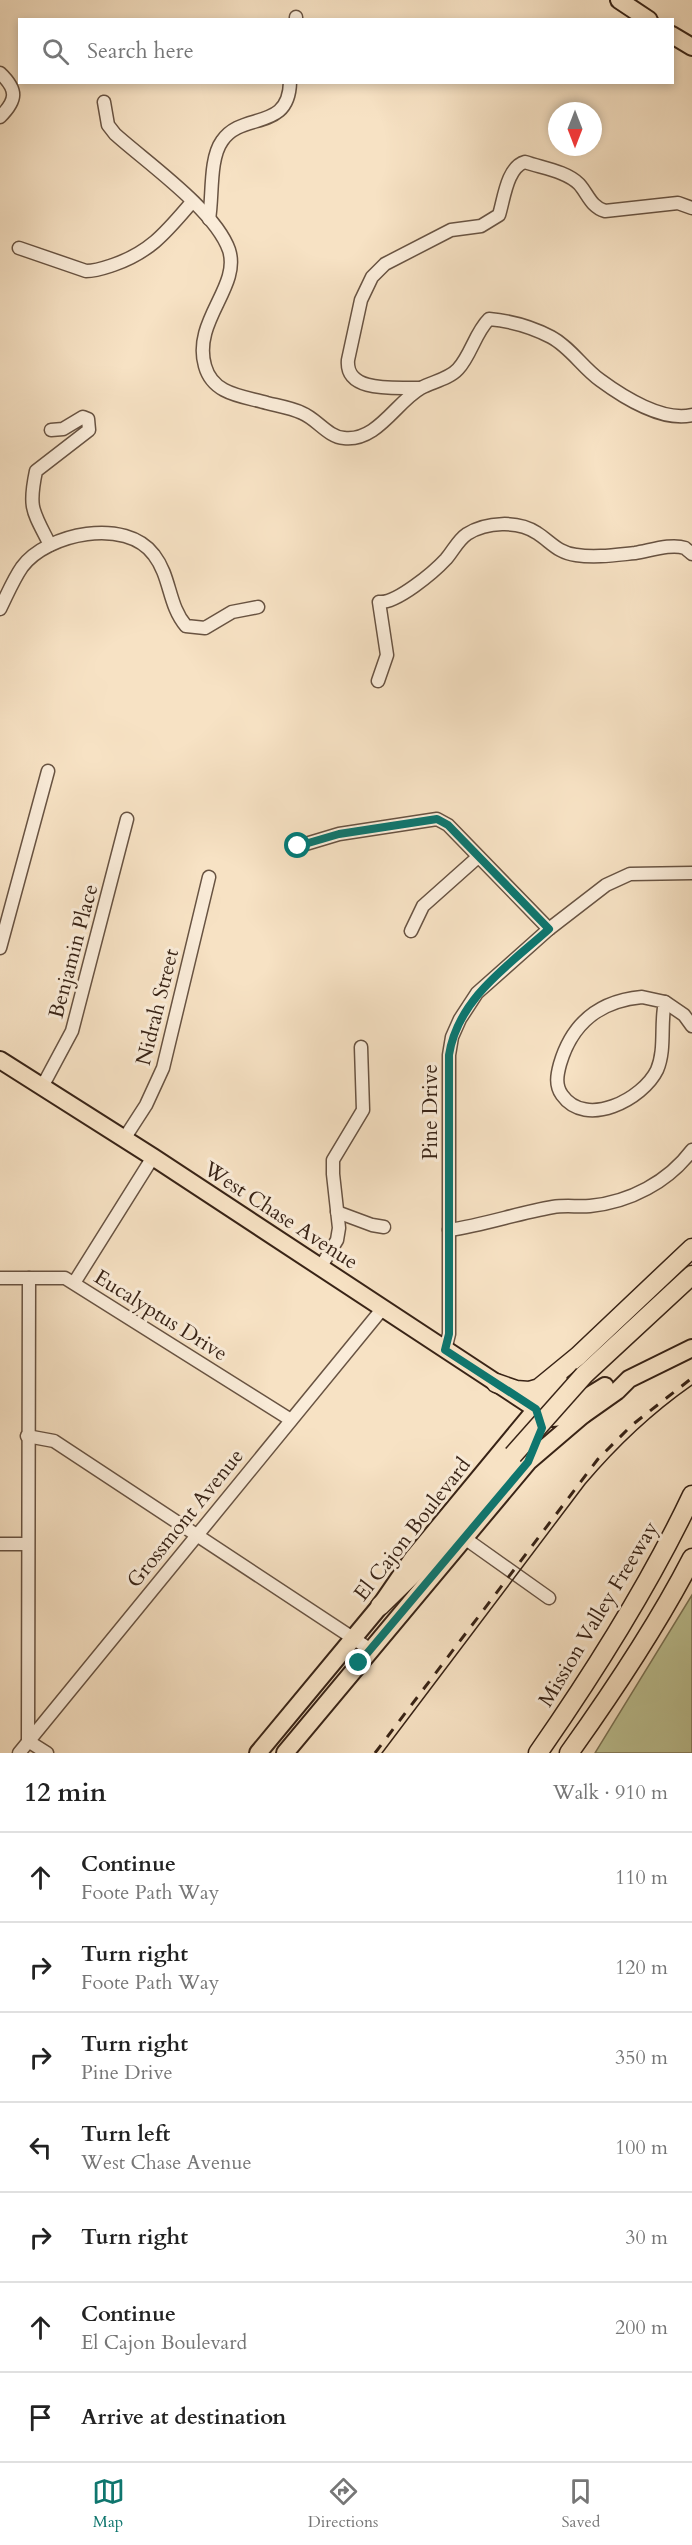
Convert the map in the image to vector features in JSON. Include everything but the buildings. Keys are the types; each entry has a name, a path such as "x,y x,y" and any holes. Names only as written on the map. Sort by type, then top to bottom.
{"highway":[{"path":"496,1383 516,1390 539,1389 578,1356 692,1248"},
{"path":"380,1606 427,1560 521,1459 584,1375 692,1275"},
{"path":"536,1409 578,1356"},
{"name":"Mission Valley Freeway","path":"538,1753 634,1605 692,1495"},
{"path":"569,1753 619,1682 692,1558"}],"main road":[{"path":"619,0 647,18"},
{"path":"637,0 649,18"},
{"path":"674,36 692,47"},
{"name":"West Chase Avenue","path":"0,1060 153,1157 536,1409 552,1418 584,1415"},
{"name":"El Cajon Boulevard","path":"285,1753 463,1537 521,1459 617,1391 629,1379 692,1348"},
{"name":"El Cajon Boulevard","path":"258,1753 380,1606 413,1558 536,1409 574,1405 613,1381 629,1379"},
{"path":"521,1459 542,1428 536,1409"}],"street":[{"path":"0,73 14,92 12,105 0,117"},
{"path":"209,219 210,194 219,144 236,129 282,110 288,101 290,84"},
{"path":"104,102 108,125 115,134 209,219 228,248 231,262 228,280 206,325 203,351 208,375 221,390 300,411 341,438 356,439 388,418 400,403 420,388 458,369 489,320 506,321 553,338 599,380 651,410 681,418 692,415"},
{"path":"420,388 363,385 352,377 348,365 361,300 372,277 385,264 451,230 481,226 499,215 512,171 519,164 525,162 569,177 579,184 598,209 605,211 678,203 692,208"},
{"path":"19,248 86,271 96,271 134,258 149,248 164,235 192,202"},
{"path":"50,545 32,509 31,493 36,471 89,430 90,424 88,419 83,417 63,429 51,430"},
{"path":"378,681 387,654 378,602 384,603 396,598 424,578 446,559 467,535 478,529 502,524 527,527 558,550 574,555 598,556 669,547 684,548 692,554"},
{"path":"0,609 22,566 50,545 84,534 120,534 133,538 154,554 165,573 176,615 186,626 205,628 232,612 258,607"},
{"path":"0,948 48,771"},
{"name":"Benjamin Place","path":"42,1087 72,1031 127,819"},
{"path":"298,846 339,834 437,819 448,825 549,929"},
{"path":"411,931 423,906 478,856"},
{"name":"Pine Drive","path":"445,1350 449,1334 449,1055 452,1037 460,1019 477,993 549,929 616,879 630,874 648,872 692,873"},
{"name":"Nidrah Street","path":"124,1139 146,1105 163,1068 209,877"},
{"path":"665,1002 662,1016 660,1062 646,1086 622,1103 602,1109 580,1107 566,1099 558,1087 558,1072 569,1038 584,1021 599,1010 624,1000 642,997 665,1002 684,1015 692,1026"},
{"path":"320,1268 337,1240 339,1228 333,1160 363,1110 361,1047"},
{"path":"449,1230 555,1207 590,1206 625,1198 659,1181 692,1150"},
{"path":"74,1283 153,1157"},
{"path":"337,1212 384,1227"},
{"name":"Eucalyptus Drive","path":"0,1278 65,1278 291,1420"},
{"path":"30,1278 27,1436 28,1741 47,1753"},
{"name":"Grossmont Avenue","path":"19,1753 383,1308"},
{"path":"27,1436 54,1441 371,1650"},
{"path":"463,1537 549,1598"},
{"path":"0,1544 27,1544"}],"green space":[{"path":"692,1595 692,1753 595,1753"}],"tram line":[{"path":"382,1753 585,1484 636,1431 692,1385"}],"railway":[{"path":"375,1753 598,1459 632,1425 692,1378"}],"route":[{"path":"298,846 339,834 437,819 448,825 549,929 477,993 460,1019 452,1037 449,1055 449,1334 445,1350 536,1409 542,1428 528,1462 359,1663"}]}
